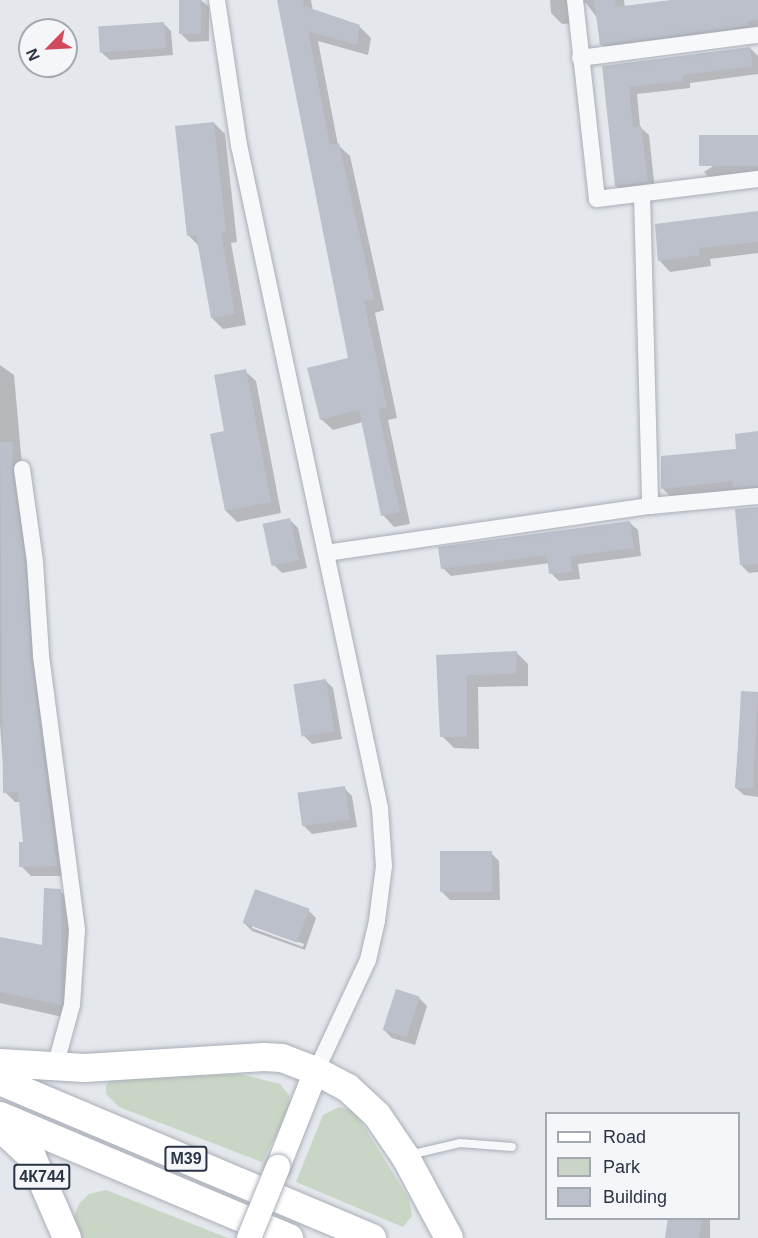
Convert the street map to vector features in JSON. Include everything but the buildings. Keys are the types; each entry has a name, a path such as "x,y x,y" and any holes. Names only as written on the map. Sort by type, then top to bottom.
{"highway":[{"path":"0,1063 55,1067 264,1057 282,1058 316,1071 363,1100 405,1156 449,1238"},
{"name":"M39","path":"0,1081 372,1238"},
{"name":"M39","path":"0,1116 289,1238"},
{"name":"4К744","path":"0,1127 32,1157 67,1238"}],"main road":[{"path":"249,1238 316,1071"}],"street":[{"path":"217,0 239,146 380,808 384,866 382,894 368,960 316,1071"},
{"path":"575,0 597,199 758,178"},
{"path":"580,58 758,35"},
{"path":"642,194 650,506"},
{"path":"22,470 35,562 41,656 77,930 72,1005 55,1067"},
{"path":"326,554 650,506 758,496"}],"lane":[{"path":"405,1156 460,1143 512,1147"}],"green space":[{"path":"240,1074 280,1084 289,1095 290,1110 262,1162 119,1107 106,1094 106,1085 112,1079"},
{"path":"339,1107 351,1110 360,1120 409,1199 412,1216 403,1227 296,1182 323,1115"},
{"path":"106,1190 228,1238 77,1238 73,1219 79,1204 89,1194"}]}
